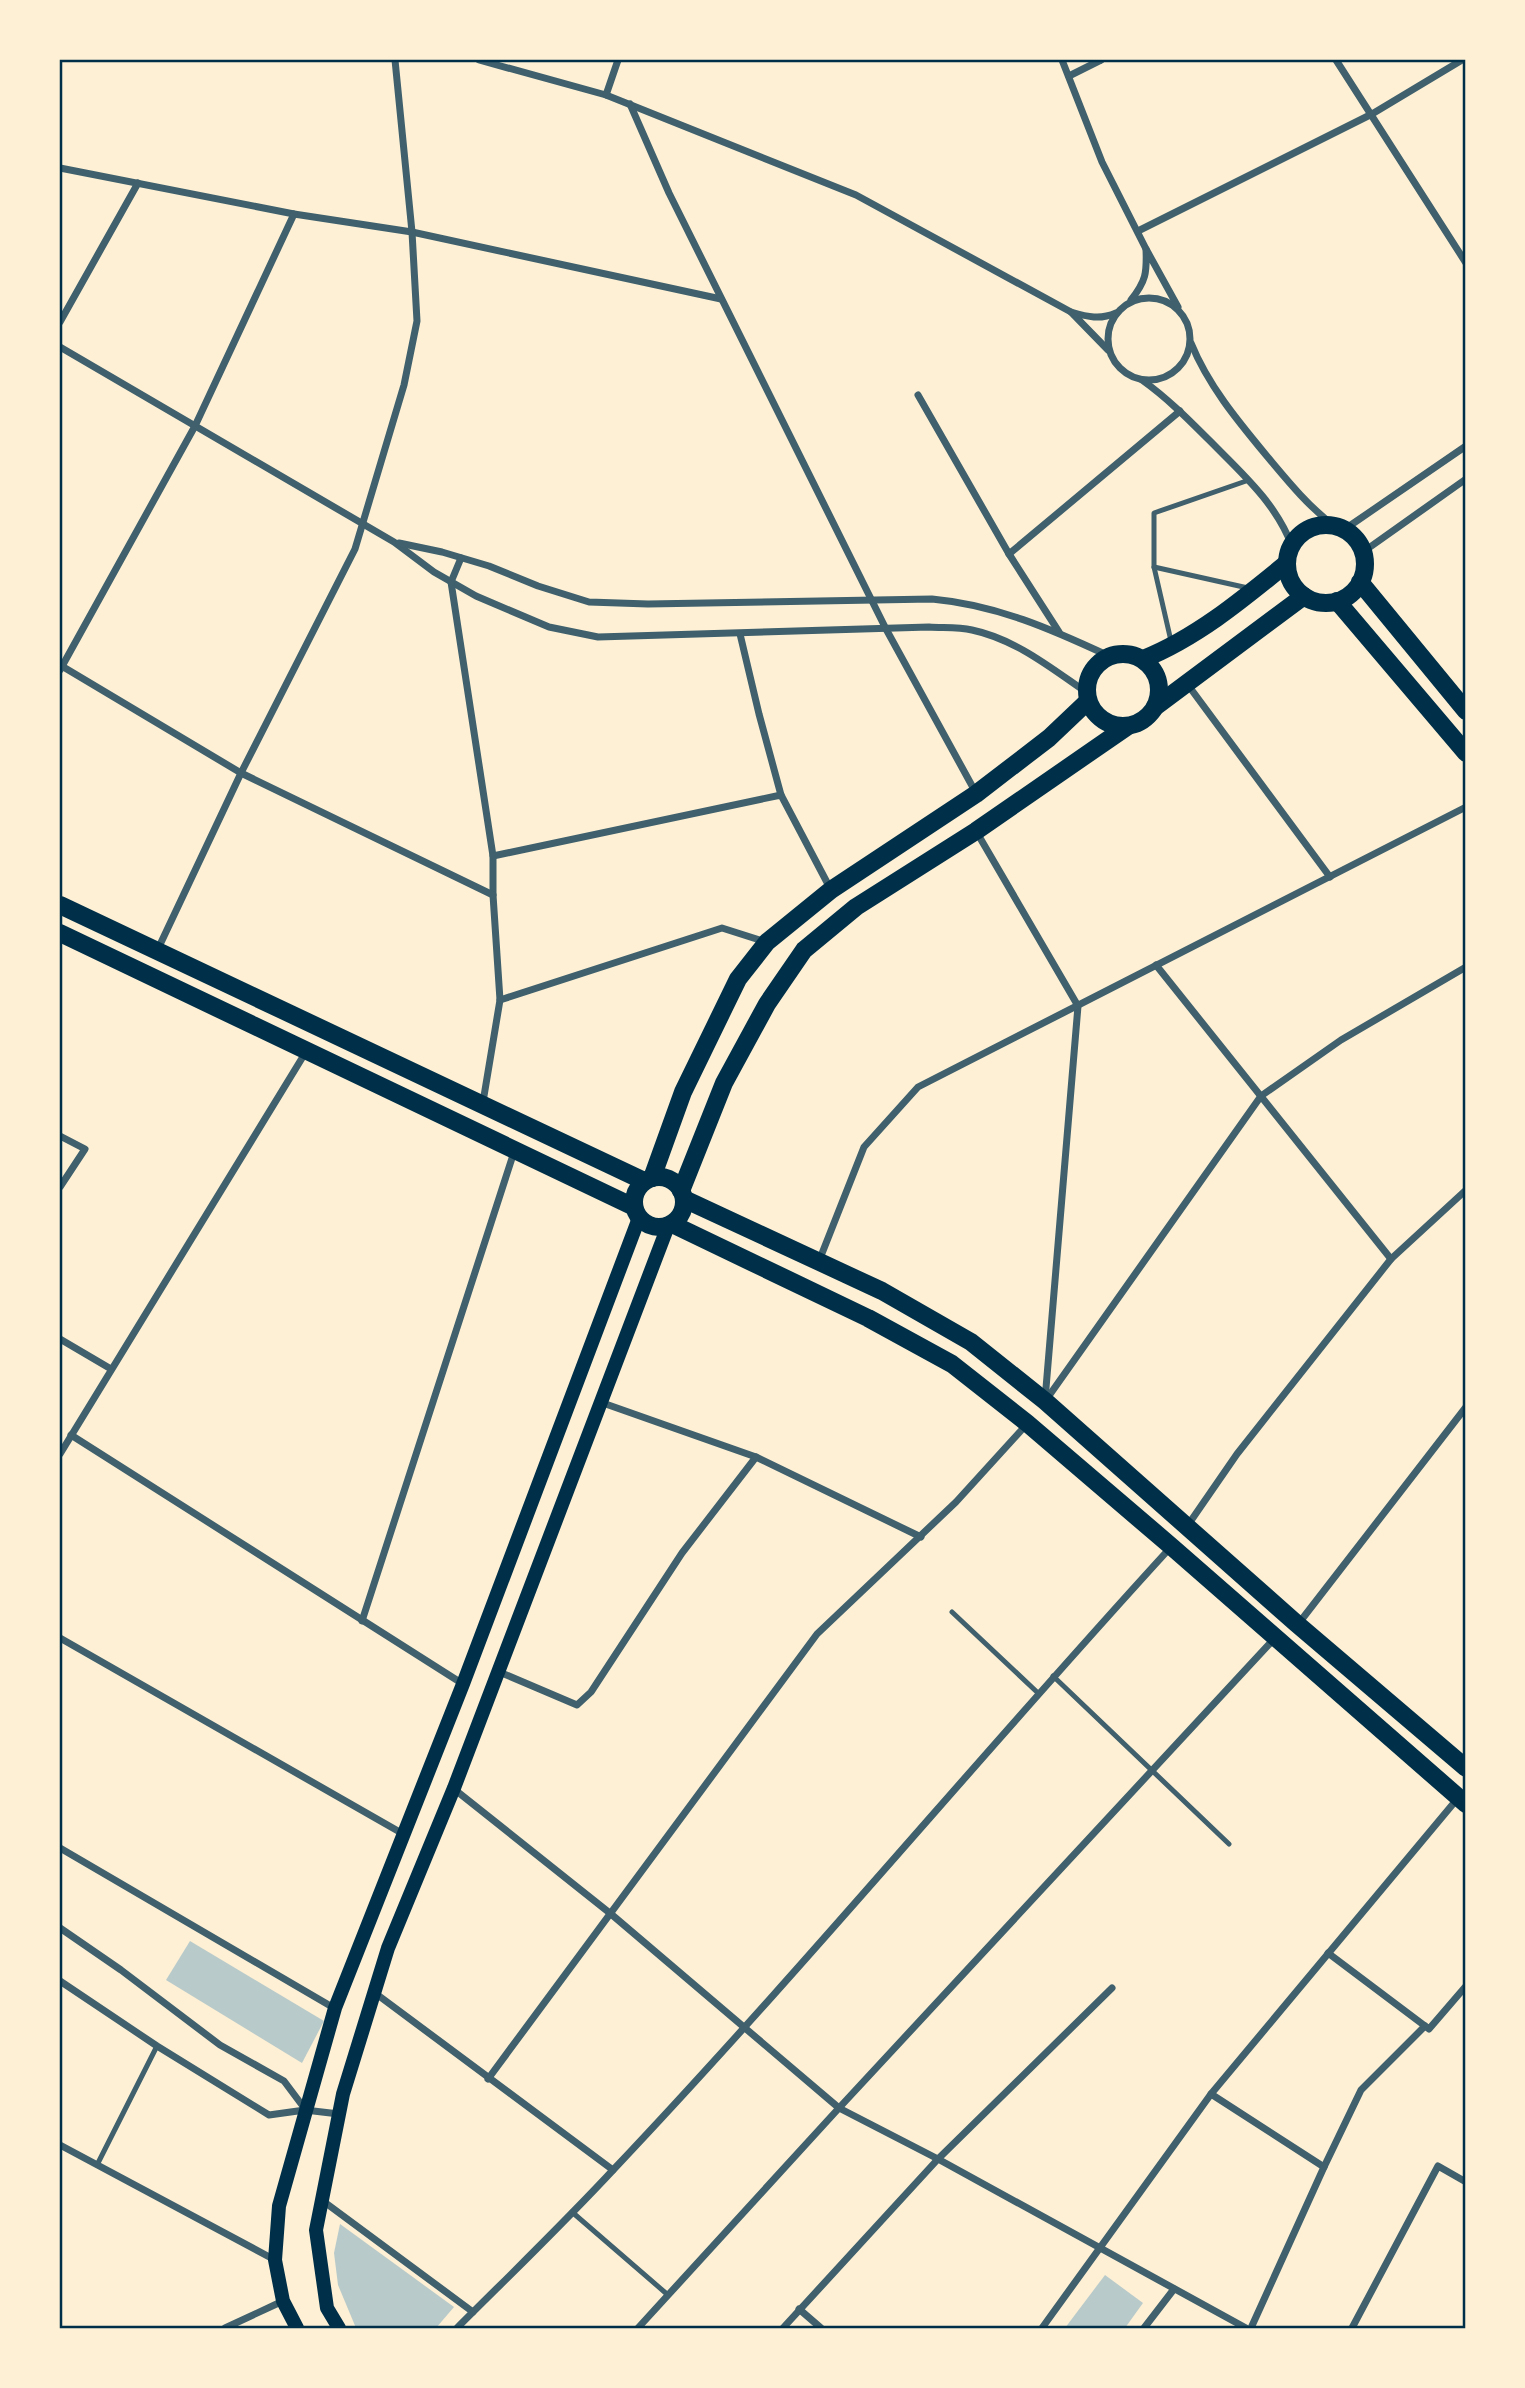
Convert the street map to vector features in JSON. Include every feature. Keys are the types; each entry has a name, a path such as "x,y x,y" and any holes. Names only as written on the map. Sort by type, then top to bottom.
{"main road":[{"path":"1143,659 1173,647 1255,589 1289,554 1303,532 1309,528 1323,525 1339,527 1356,539 1363,552 1365,566 1360,582 1350,595 1337,601 1322,603 1304,596 1294,587 1289,575 1289,554"},
{"path":"1360,582 1465,711"},
{"path":"339,2329 327,2308 316,2230 343,2094 388,1948 454,1788 670,1225 680,1216 683,1195 724,1083 767,1003 804,950 856,907 976,831 1128,726 1144,720 1155,707 1304,596"},
{"path":"1337,601 1465,753"},
{"path":"297,2329 283,2301 275,2260 279,2206 335,2008 463,1684 636,1212 634,1195 648,1180 683,1092 738,979 767,942 831,890 976,794 1049,738 1087,696 1091,671 1096,665 1110,656 1124,653 1143,659 1157,678 1159,690 1155,707"},
{"path":"1087,696 1098,716 1105,722 1128,726"},
{"path":"60,905 482,1107 648,1180 669,1179 683,1195 882,1291 971,1342 1045,1401 1188,1525 1297,1625 1463,1760"},
{"path":"61,938 307,1050 636,1212 652,1227 670,1225 868,1318 952,1364 1027,1423 1462,1801"}],"street":[{"path":"157,951 241,773 355,548 404,385 417,321 412,232 395,60"},
{"path":"478,60 606,95 856,195 1071,312 1110,352 1122,370 1141,379 1180,411 1249,480 1284,525 1289,554"},
{"path":"606,95 618,60"},
{"path":"1062,60 1102,162 1189,327 1187,355 1180,367 1155,380 1141,379"},
{"path":"1069,76 1101,60"},
{"path":"1336,60 1464,258"},
{"path":"1138,231 1372,114 1462,60"},
{"path":"630,104 668,193 886,629 976,794"},
{"path":"60,168 293,214 412,232 721,299"},
{"path":"60,322 138,183"},
{"path":"293,214 195,426 60,667 241,773 493,895"},
{"path":"1071,312 1104,318 1129,302 1142,286 1147,270 1146,249"},
{"path":"1129,302 1152,297 1174,306 1182,314"},
{"path":"1110,352 1108,331 1117,312"},
{"path":"1190,341 1201,368 1246,430 1299,494 1317,512 1339,527 1465,446"},
{"path":"60,347 363,523 451,582 476,596 549,627 598,637 929,627 972,630 1004,641 1025,652 1087,696"},
{"path":"918,395 1009,554 1059,633"},
{"path":"1009,554 1180,411"},
{"path":"1363,552 1465,479"},
{"path":"394,542 461,558 589,602 648,604 873,599 967,602 1000,610 1110,656"},
{"path":"461,558 451,582 493,856 500,1000 482,1107"},
{"path":"740,634 758,714 781,795 831,890"},
{"path":"1187,685 1330,877"},
{"path":"493,856 781,795"},
{"path":"819,1262 864,1147 918,1087 1465,807"},
{"path":"976,831 1078,1006 1045,1401"},
{"path":"500,1000 722,928 767,942"},
{"path":"1156,965 1391,1259"},
{"path":"1045,1401 1261,1096 1340,1040 1465,967"},
{"path":"60,1454 307,1050"},
{"path":"60,1136 85,1149 60,1187"},
{"path":"362,1621 514,1152"},
{"path":"1188,1525 1237,1454 1391,1259 1465,1191"},
{"path":"60,1339 111,1369"},
{"path":"600,1402 756,1457 921,1537"},
{"path":"1297,1625 1465,1407"},
{"path":"488,2079 817,1634 956,1502 1027,1423"},
{"path":"71,1435 463,1684"},
{"path":"497,1671 577,1705 591,1692 682,1553 756,1457"},
{"path":"457,2329 613,2171 1171,1547"},
{"path":"60,1638 405,1835"},
{"path":"638,2329 1274,1638"},
{"path":"454,1788 611,1914 839,2108 938,2159 1248,2329 1361,2090 1425,2026"},
{"path":"1042,2329 1210,2094 1328,1953 1462,1801"},
{"path":"60,1848 335,2008"},
{"path":"60,1927 220,2045 284,2081 305,2109"},
{"path":"1328,1953 1429,2029 1465,1986"},
{"path":"60,1981 157,2046 269,2115 305,2109 339,2114"},
{"path":"783,2329 938,2159 1112,1988"},
{"path":"374,1993 613,2171"},
{"path":"1210,2094 1324,2167"},
{"path":"60,2145 275,2260"},
{"path":"1352,2329 1438,2166 1465,2182"},
{"path":"322,2201 474,2312"},
{"path":"1144,2329 1174,2289"},
{"path":"225,2329 283,2301"},
{"path":"799,2309 821,2329"}],"lane":[{"path":"1173,647 1154,567 1153,513 1249,480"},
{"path":"1154,567 1255,589"},
{"path":"952,1612 1038,1693"},
{"path":"1053,1676 1229,1844"},
{"path":"97,2165 157,2046"},
{"path":"572,2212 668,2295"}],"shaded area":[{"path":"190,1941 324,2021 302,2063 166,1980"},
{"path":"340,2224 454,2307 436,2328 356,2328 338,2285 334,2253"},
{"path":"1105,2275 1143,2303 1125,2328 1065,2328"}]}
